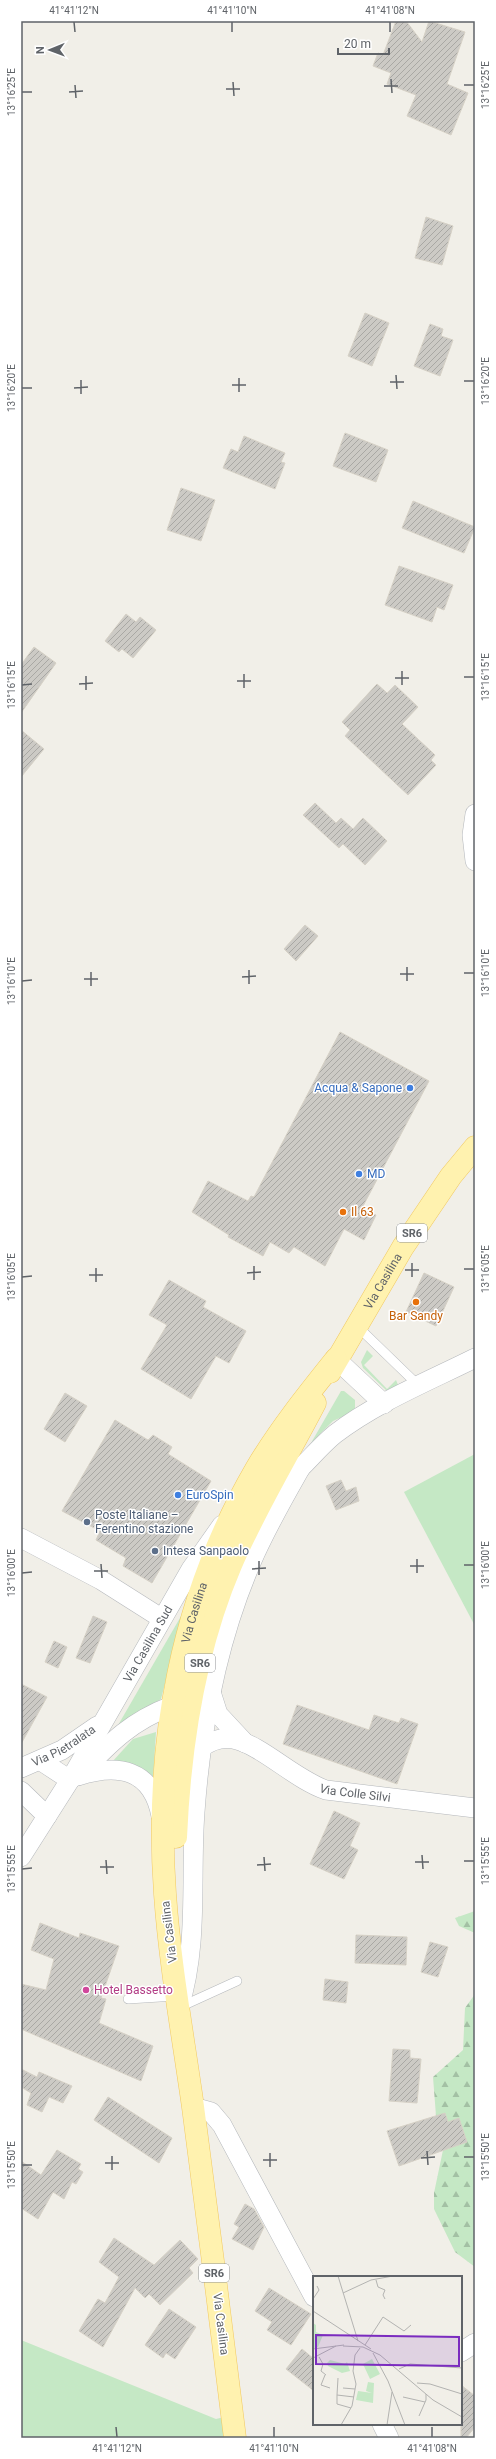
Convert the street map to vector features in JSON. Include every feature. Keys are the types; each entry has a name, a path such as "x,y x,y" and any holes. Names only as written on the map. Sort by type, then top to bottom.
{"main road":[{"name":"Via Casilina","path":"178,2002 176,1858 179,1797 196,1680 216,1606 231,1564 259,1506 315,1402 336,1359 414,1231 475,1147"},
{"name":"Via Casilina","path":"235,2438 167,1916 162,1825 165,1759 171,1706 182,1652 196,1601 233,1512 276,1438 336,1359"}],"street":[{"path":"475,814 472,835 475,860"},
{"path":"259,1506 336,1434 384,1404 475,1358"},
{"path":"336,1359 384,1404"},
{"path":"178,2002 190,1962 193,1833 201,1748 211,1690 246,1576 270,1523 300,1469"},
{"name":"Via Casilina Sud","path":"21,1857 47,1816 74,1778 104,1720 161,1618 199,1557 233,1512"},
{"path":"21,1538 101,1580 161,1618"},
{"path":"74,1778 126,1729 146,1716 171,1706 216,1606"},
{"path":"211,1690 218,1714 246,1744"},
{"name":"Via Pietralata","path":"21,1768 42,1761 80,1739 104,1720"},
{"path":"201,1748 221,1738 232,1739 246,1744"},
{"name":"Via Colle Silvi","path":"246,1744 305,1781 326,1790 475,1808"},
{"path":"42,1761 74,1778 111,1769 123,1770 136,1775 154,1794 162,1825"},
{"path":"21,1791 47,1816"},
{"path":"193,2107 211,2112 222,2125 313,2295"},
{"path":"462,2351 475,2343"},
{"path":"382,2425 389,2438"}],"lane":[{"path":"356,1325 419,1386"},
{"path":"128,1999 178,2002 237,1981"}],"green space":[{"path":"367,1350 373,1356 364,1365 387,1389 396,1380 398,1385 387,1391 363,1368 361,1362"},
{"path":"341,1391 344,1391 355,1400 355,1408 351,1413 333,1421 311,1443"},
{"path":"475,1454 475,1626 404,1492"},
{"path":"184,1611 161,1699 117,1727"},
{"path":"156,1732 153,1780 112,1762 133,1739"},
{"path":"475,1911 475,1933 459,1926 455,1918"},
{"path":"475,1994 475,2267 455,2252 434,2209 434,2193 447,2131 436,2116 433,2077 463,2050 465,2008"},
{"path":"21,2340 216,2419 224,2417 227,2438 21,2438"}],"building":[{"path":"396,21 406,21 422,42 429,21 465,32 447,84 468,93 451,135 407,116 416,95 387,84 391,73 373,66 378,53 383,55"},
{"path":"426,217 453,226 442,265 415,258"},
{"path":"365,313 389,323 372,366 348,356"},
{"path":"430,324 443,329 441,336 453,340 440,376 414,366"},
{"path":"345,433 388,450 376,482 333,466"},
{"path":"244,436 285,453 281,462 285,463 275,489 223,468 231,449 238,452"},
{"path":"181,488 215,500 201,541 167,530"},
{"path":"413,501 475,527 464,553 402,528"},
{"path":"399,566 453,585 444,610 437,607 432,622 385,605"},
{"path":"126,614 136,622 140,617 156,630 133,658 122,649 119,652 105,641"},
{"path":"34,647 56,663 21,713 21,665"},
{"path":"377,684 387,693 395,685 418,707 402,724 435,755 431,760 436,765 408,795 345,736 350,730 342,722"},
{"path":"21,730 44,749 21,777"},
{"path":"315,803 336,823 341,818 353,829 363,818 387,841 365,865 343,844 339,848 303,815"},
{"path":"305,925 318,936 296,961 284,949"},
{"path":"340,1032 429,1081 362,1208 376,1215 364,1240 344,1229 325,1266 294,1247 289,1253 270,1242 263,1256 228,1237 229,1235 192,1212 208,1181 248,1201 251,1196 254,1197"},
{"path":"424,1273 454,1287 436,1326 406,1312"},
{"path":"169,1280 206,1301 203,1307 246,1331 229,1363 216,1356 191,1399 141,1369 167,1325 149,1315"},
{"path":"65,1393 87,1406 65,1442 44,1429"},
{"path":"115,1420 148,1440 153,1435 172,1447 168,1454 211,1481 152,1583 123,1566 126,1558 96,1540 100,1531 62,1511"},
{"path":"341,1480 346,1491 356,1487 359,1501 336,1510 326,1486"},
{"path":"93,1616 107,1622 90,1663 76,1658"},
{"path":"54,1641 67,1647 58,1668 45,1662"},
{"path":"21,1684 47,1697 21,1744"},
{"path":"297,1705 369,1730 374,1715 399,1723 401,1718 418,1724 397,1784 283,1744"},
{"path":"334,1811 360,1823 350,1846 358,1850 344,1879 310,1864"},
{"path":"40,1923 79,1938 80,1933 119,1946 101,1998 106,1999 99,2023 153,2046 141,2081 21,2029 21,1984 46,1990 54,1959 31,1950"},
{"path":"356,1935 407,1937 406,1965 355,1963"},
{"path":"430,1942 448,1947 438,1977 421,1972"},
{"path":"325,1979 348,1982 346,2003 323,2000"},
{"path":"393,2049 410,2050 410,2058 421,2059 417,2103 389,2101"},
{"path":"21,2069 37,2077 39,2072 72,2086 63,2103 49,2097 42,2112 27,2105 31,2093 21,2087"},
{"path":"108,2097 172,2138 159,2163 94,2120"},
{"path":"445,2113 448,2122 459,2118 467,2142 399,2166 387,2131"},
{"path":"57,2150 81,2164 78,2169 83,2172 76,2184 72,2182 64,2199 53,2192 38,2219 21,2208 21,2161 41,2175"},
{"path":"245,2204 254,2209 264,2227 253,2250 232,2239 239,2227 234,2224"},
{"path":"114,2238 154,2265 180,2240 198,2259 189,2268 193,2273 160,2305 149,2294 145,2298 135,2288 103,2347 79,2331 98,2299 105,2303 119,2277 99,2262"},
{"path":"269,2288 311,2314 291,2345 267,2330 272,2322 255,2311"},
{"path":"169,2309 196,2327 175,2359 166,2353 163,2358 145,2345"},
{"path":"302,2349 313,2358 313,2390 286,2369"},
{"path":"462,2386 475,2396 475,2427 466,2438 461,2438"}],"place":[{"name":"Acqua & Sapone","path":"410,1088"},
{"name":"MD","path":"359,1174"},
{"name":"Il 63","path":"343,1212"},
{"name":"Bar Sandy","path":"416,1302"},
{"name":"EuroSpin","path":"178,1495"},
{"name":"Poste Italiane – Ferentino stazione","path":"87,1522"},
{"name":"Intesa Sanpaolo","path":"155,1551"},
{"name":"Hotel Bassetto","path":"86,1990"}]}
